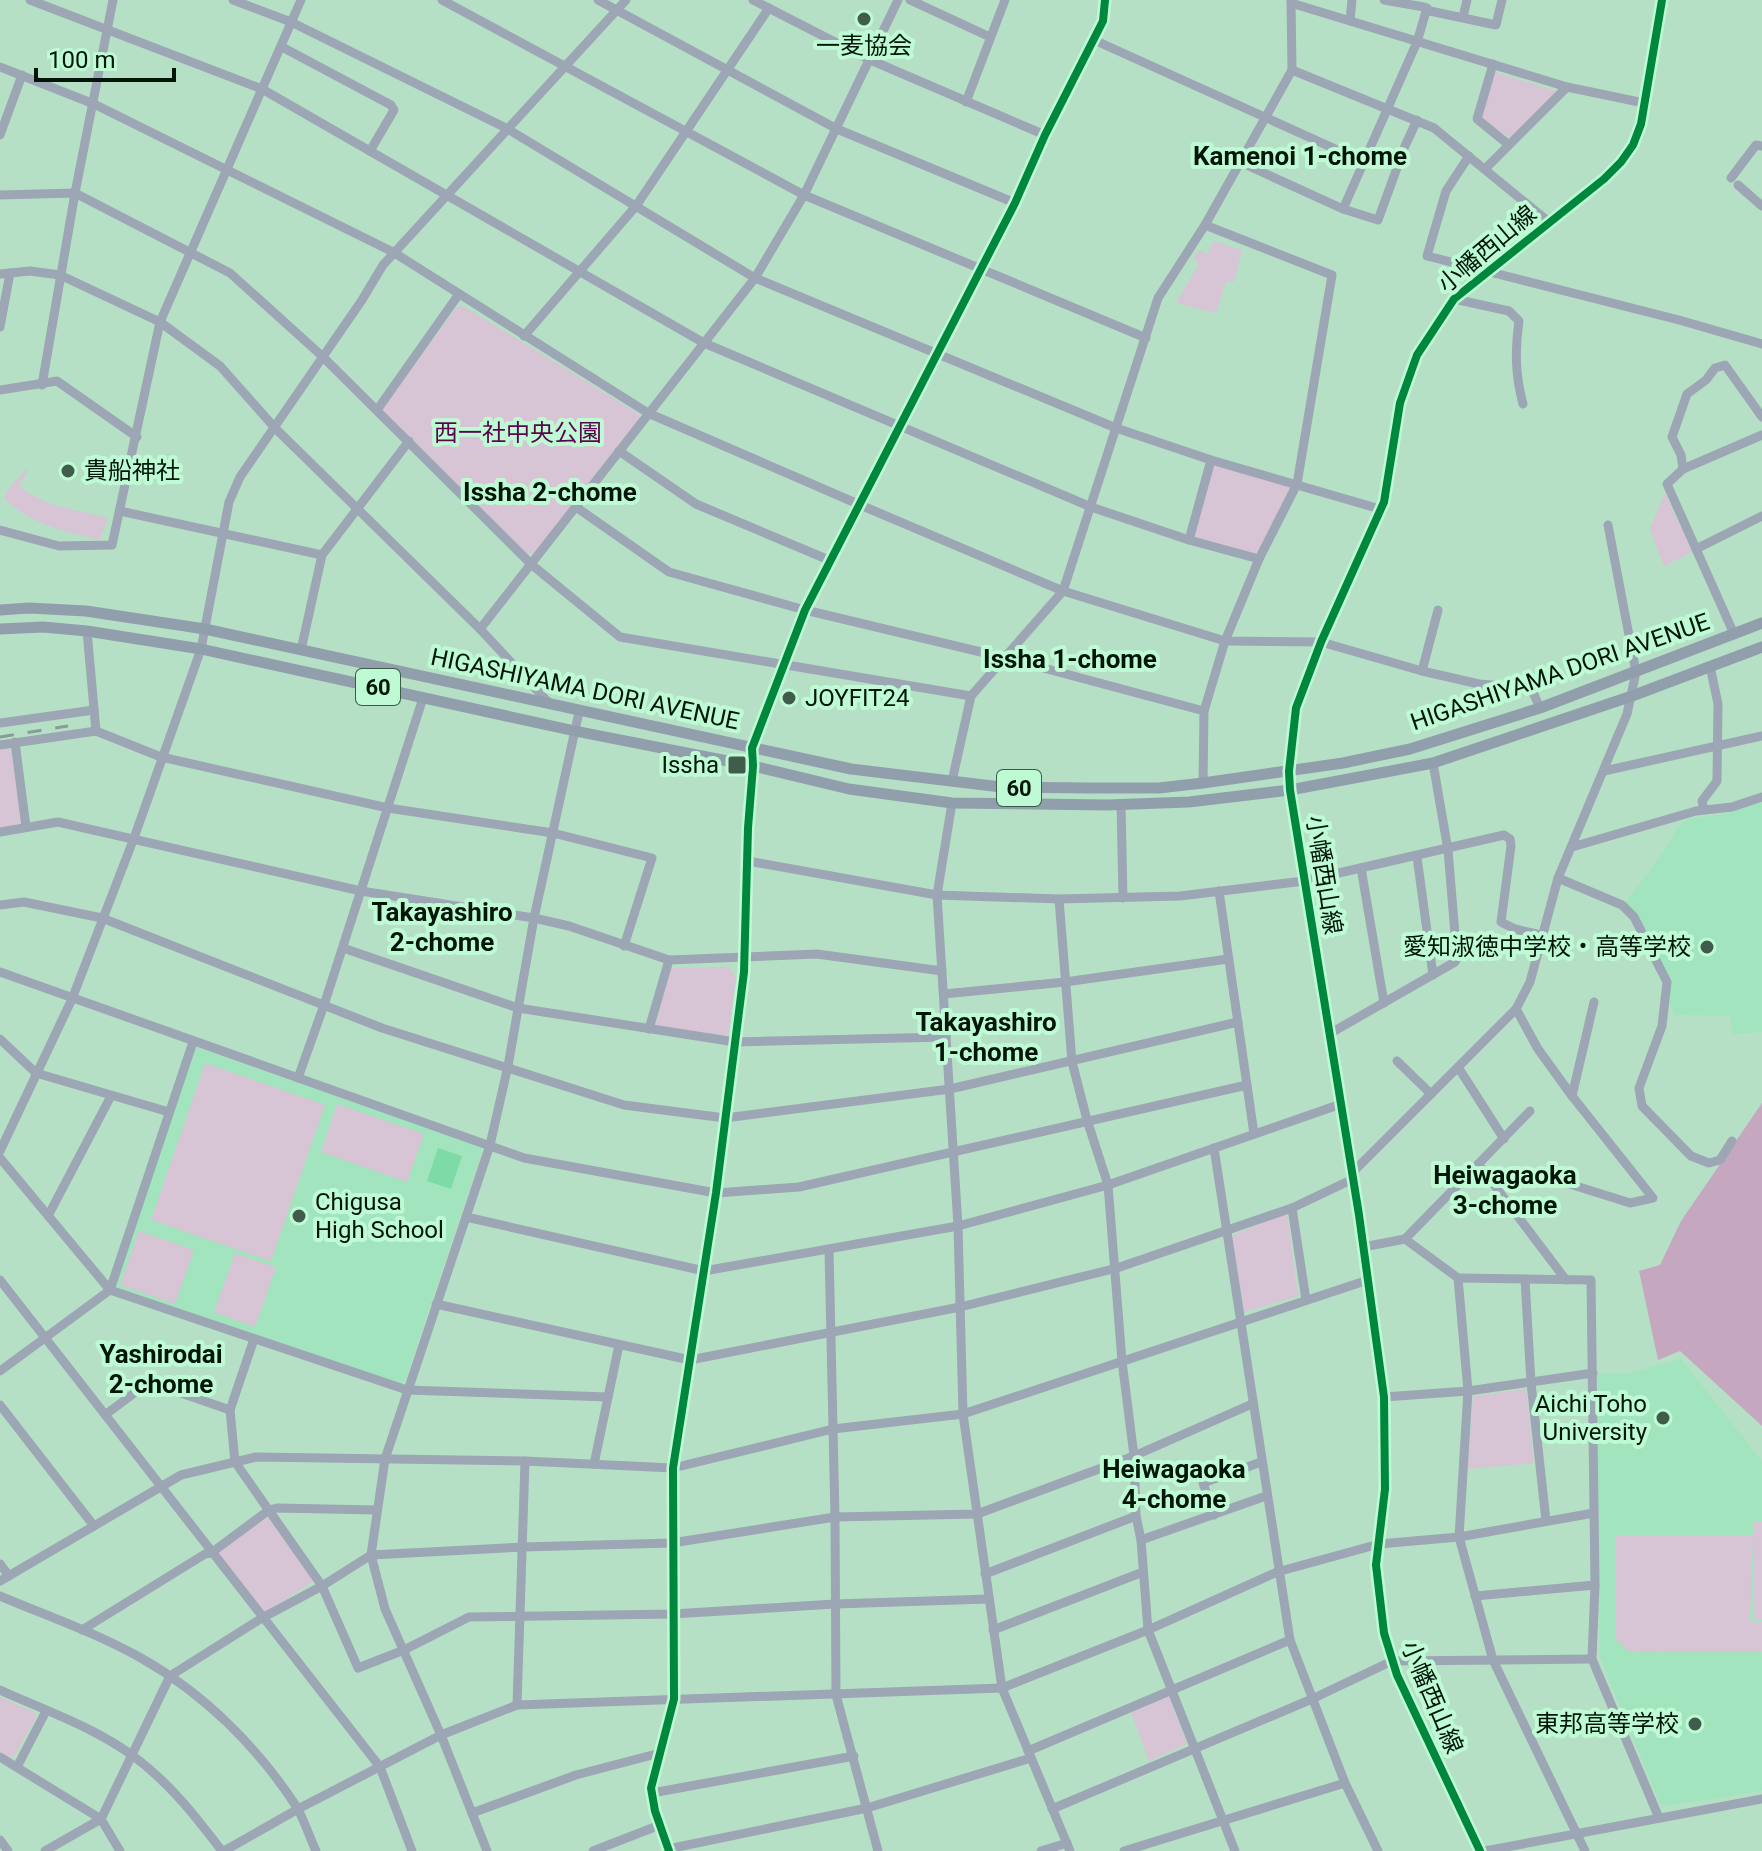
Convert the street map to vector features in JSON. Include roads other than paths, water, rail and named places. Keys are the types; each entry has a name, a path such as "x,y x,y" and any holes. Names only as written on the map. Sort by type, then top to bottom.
{"main road":[{"name":"HIGASHIYAMA DORI AVENUE","path":"0,610 86,611 205,629 552,707 851,769 1001,787 1090,788 1159,788 1203,783 1343,763 1410,749 1540,708 1762,623"},
{"name":"HIGASHIYAMA DORI AVENUE","path":"0,629 43,627 87,631 201,649 849,789 952,803 1189,802 1290,790 1433,763 1632,696 1762,647"}],"street":[{"path":"30,0 262,89 704,343 1091,507 1189,540 1259,559"},
{"path":"42,385 113,0"},
{"path":"233,0 291,22 506,128 755,278 1116,428 1211,460 1380,509"},
{"path":"0,530 59,546 112,545 160,322 301,0"},
{"path":"442,0 804,195 1146,338"},
{"path":"465,12 473,0"},
{"path":"598,0 837,129 1015,203"},
{"path":"0,1151 72,999 134,838 201,649 229,502 240,477 393,252 626,0"},
{"path":"753,0 868,59 1045,135"},
{"path":"480,629 755,278 804,195 898,0"},
{"path":"910,0 990,37"},
{"path":"966,102 1005,0"},
{"path":"1105,0 1103,21 1045,135 1015,203 805,610 752,748 744,957 735,1042 716,1193 673,1468 674,1699 652,1793 660,1825 668,1850 867,1808 1030,1754 1290,1640"},
{"path":"1350,21 1352,0"},
{"path":"1384,0 1496,25 1502,0"},
{"path":"1463,17 1467,0"},
{"name":"小幡西山線","path":"1482,1851 1392,1661 1384,1633 1376,1576 1385,1489 1384,1397 1289,771 1296,708 1321,642 1380,509 1405,382 1417,355 1454,299 1604,179 1633,145 1641,124 1662,0"},
{"path":"952,781 971,696 1063,591 1158,298 1205,225 1292,70 1291,2 1567,87 1644,103"},
{"path":"524,336 636,206 769,8"},
{"path":"1343,209 1417,42 1427,8"},
{"path":"1094,40 1364,162"},
{"path":"282,47 391,105 394,110 370,151"},
{"path":"1493,64 1477,119 1509,145"},
{"path":"0,67 94,104 393,252 648,413 1063,591 1225,641 1321,642 1479,684 1528,688 1532,690 1540,708"},
{"path":"1292,70 1434,128 1549,222"},
{"path":"0,135 22,75"},
{"path":"1485,169 1567,87"},
{"path":"1240,162 1343,209 1378,220 1417,120"},
{"path":"1762,146 1756,145 1734,181 1762,206"},
{"path":"1469,156 1446,191 1427,256 1762,344"},
{"path":"0,195 75,193 230,273 322,356 532,565 620,637 971,696"},
{"path":"1203,783 1204,711 1225,641 1259,559 1297,484 1332,275 1205,225"},
{"path":"0,327 3,274 30,271 60,275 160,322 220,366 275,428 480,629 552,707"},
{"path":"377,410 459,294"},
{"path":"1454,299 1509,311 1519,321 1514,355 1523,404"},
{"path":"1683,469 1681,455 1672,437 1687,394 1706,380 1715,368 1725,365 1762,417"},
{"path":"0,390 57,381 137,437"},
{"path":"1734,634 1667,484 1683,469 1762,435"},
{"path":"301,650 322,555 409,441"},
{"path":"619,451 696,504 829,560"},
{"path":"1189,540 1211,460"},
{"path":"576,507 669,572 805,610 1006,658 1204,711"},
{"path":"120,511 322,555"},
{"path":"1696,549 1762,516"},
{"path":"436,1304 690,1360 960,1307 1117,1268 1292,1208 1352,1176 1516,1009 1530,982 1558,878 1632,696 1636,672 1608,525"},
{"path":"1422,671 1438,610"},
{"path":"87,631 96,731"},
{"path":"1704,810 1702,801 1717,781 1718,704 1710,666"},
{"path":"298,1078 423,698"},
{"path":"0,723 94,710"},
{"path":"487,1851 441,1735 385,1609 371,1555 385,1459 490,1145 508,1066 534,918 579,712"},
{"path":"0,745 96,731 161,757 388,808 553,833 652,858 624,946"},
{"path":"1604,771 1762,736"},
{"path":"15,742 26,827"},
{"path":"1329,1034 1455,962 1457,958 1448,850 1433,763"},
{"path":"1572,847 1762,797"},
{"path":"952,803 937,895 958,1226 963,1414 1002,1688 1068,1847 1041,1851"},
{"path":"1121,804 1123,898"},
{"path":"0,832 58,822 361,891 534,918 569,926 669,960 817,954 942,971"},
{"path":"748,861 937,895 1123,898 1180,896 1304,881 1504,835 1510,839 1501,922 1541,935"},
{"path":"1417,857 1433,975"},
{"path":"1361,868 1384,1003"},
{"path":"1558,878 1628,910 1665,977 1662,1026 1639,1088 1642,1106 1691,1156 1700,1160 1709,1163 1720,1160 1732,1141"},
{"path":"1219,891 1254,1134"},
{"path":"1059,899 1072,1062 1108,1185 1148,1630 1235,1851"},
{"path":"0,905 24,902 102,918 382,1028 624,1105 725,1118 950,1089 1238,1022"},
{"path":"343,948 518,1008 735,1042 946,1037"},
{"path":"944,994 1065,982 1228,959"},
{"path":"649,1029 669,960"},
{"path":"0,972 524,1158 716,1193 799,1187 1247,1085"},
{"path":"1572,1096 1594,1002"},
{"path":"1516,1009 1538,1049 1572,1096 1653,1198 1630,1203 1541,1175"},
{"path":"0,1039 36,1073 169,1112"},
{"path":"0,1371 110,1290 193,1042"},
{"path":"1397,1061 1431,1094"},
{"path":"1458,1067 1504,1139"},
{"path":"48,1216 111,1096"},
{"path":"466,1217 704,1271 958,1226 1108,1185 1341,1104"},
{"path":"1363,1247 1405,1239 1530,1111"},
{"path":"1214,1148 1277,1572 1290,1640 1345,1783 1378,1851"},
{"path":"0,1158 110,1290 407,1390 608,1397"},
{"path":"1479,1165 1566,1280"},
{"path":"1292,1208 1306,1300"},
{"path":"1405,1239 1458,1278 1591,1280 1595,1585 1592,1659 1659,1818"},
{"path":"829,1250 836,1695 878,1851"},
{"path":"1458,1278 1468,1391 1459,1537 1493,1660 1585,1851"},
{"path":"1525,1279 1531,1383 1546,1521"},
{"path":"0,1280 380,1767 412,1851"},
{"path":"0,1564 4,1578 181,1475 256,1457 525,1461 673,1468 833,1429 963,1414 1368,1280"},
{"path":"254,1339 230,1410 235,1462 322,1586 358,1668 404,1650 469,1617 673,1614 989,1599"},
{"path":"594,1464 619,1345"},
{"path":"1384,1397 1468,1391 1593,1373"},
{"path":"105,1415 149,1382 230,1410"},
{"path":"45,1851 101,1819 170,1676 371,1555 672,1543 835,1517 977,1514 1134,1456 1252,1404"},
{"path":"0,1405 94,1526"},
{"path":"517,1705 525,1461"},
{"path":"1214,1515 1203,1483 1261,1462"},
{"path":"1141,1540 1266,1496"},
{"path":"82,1630 211,1553 269,1510 377,1510"},
{"path":"0,1690 96,1734 133,1756 166,1784 223,1851 441,1735 517,1705 1002,1688 1148,1630 1277,1572 1379,1544 1459,1537 1594,1513"},
{"path":"985,1574 1136,1516"},
{"path":"993,1630 1143,1572"},
{"path":"1475,1596 1595,1585"},
{"path":"0,1596 141,1658 193,1692 225,1720 273,1775 298,1809 316,1851"},
{"path":"1052,1809 1312,1699 1392,1661 1592,1659"},
{"path":"17,1767 46,1711"},
{"path":"472,1813 576,1775 660,1753"},
{"path":"652,1793 854,1756"},
{"path":"0,1757 101,1819 120,1851"},
{"path":"1124,1851 1345,1783"},
{"path":"1482,1851 1762,1799"},
{"path":"593,1851 660,1825"},
{"path":"0,1840 8,1851"}],"railway":[{"path":"0,737 68,726"}],"place":[{"name":"一麦協会","path":"864,19"},
{"name":"貴船神社","path":"68,471"},
{"name":"JOYFIT24","path":"789,698"},
{"name":"Issha","path":"737,765"},
{"name":"愛知淑徳中学校・高等学校","path":"1707,947"},
{"name":"Chigusa High School","path":"299,1216"},
{"name":"Aichi Toho University","path":"1663,1418"},
{"name":"東邦高等学校","path":"1695,1724"}],"district":[{"name":"Kamenoi 1-chome","path":"1300,156"},
{"name":"Issha 2-chome","path":"550,492"},
{"name":"Issha 1-chome","path":"1070,659"},
{"name":"Takayashiro 2-chome","path":"442,927"},
{"name":"Takayashiro 1-chome","path":"986,1037"},
{"name":"Heiwagaoka 3-chome","path":"1505,1190"},
{"name":"Yashirodai 2-chome","path":"161,1369"},
{"name":"Heiwagaoka 4-chome","path":"1174,1484"}],"park label":[{"name":"西一社中央公園","path":"518,433"}]}
